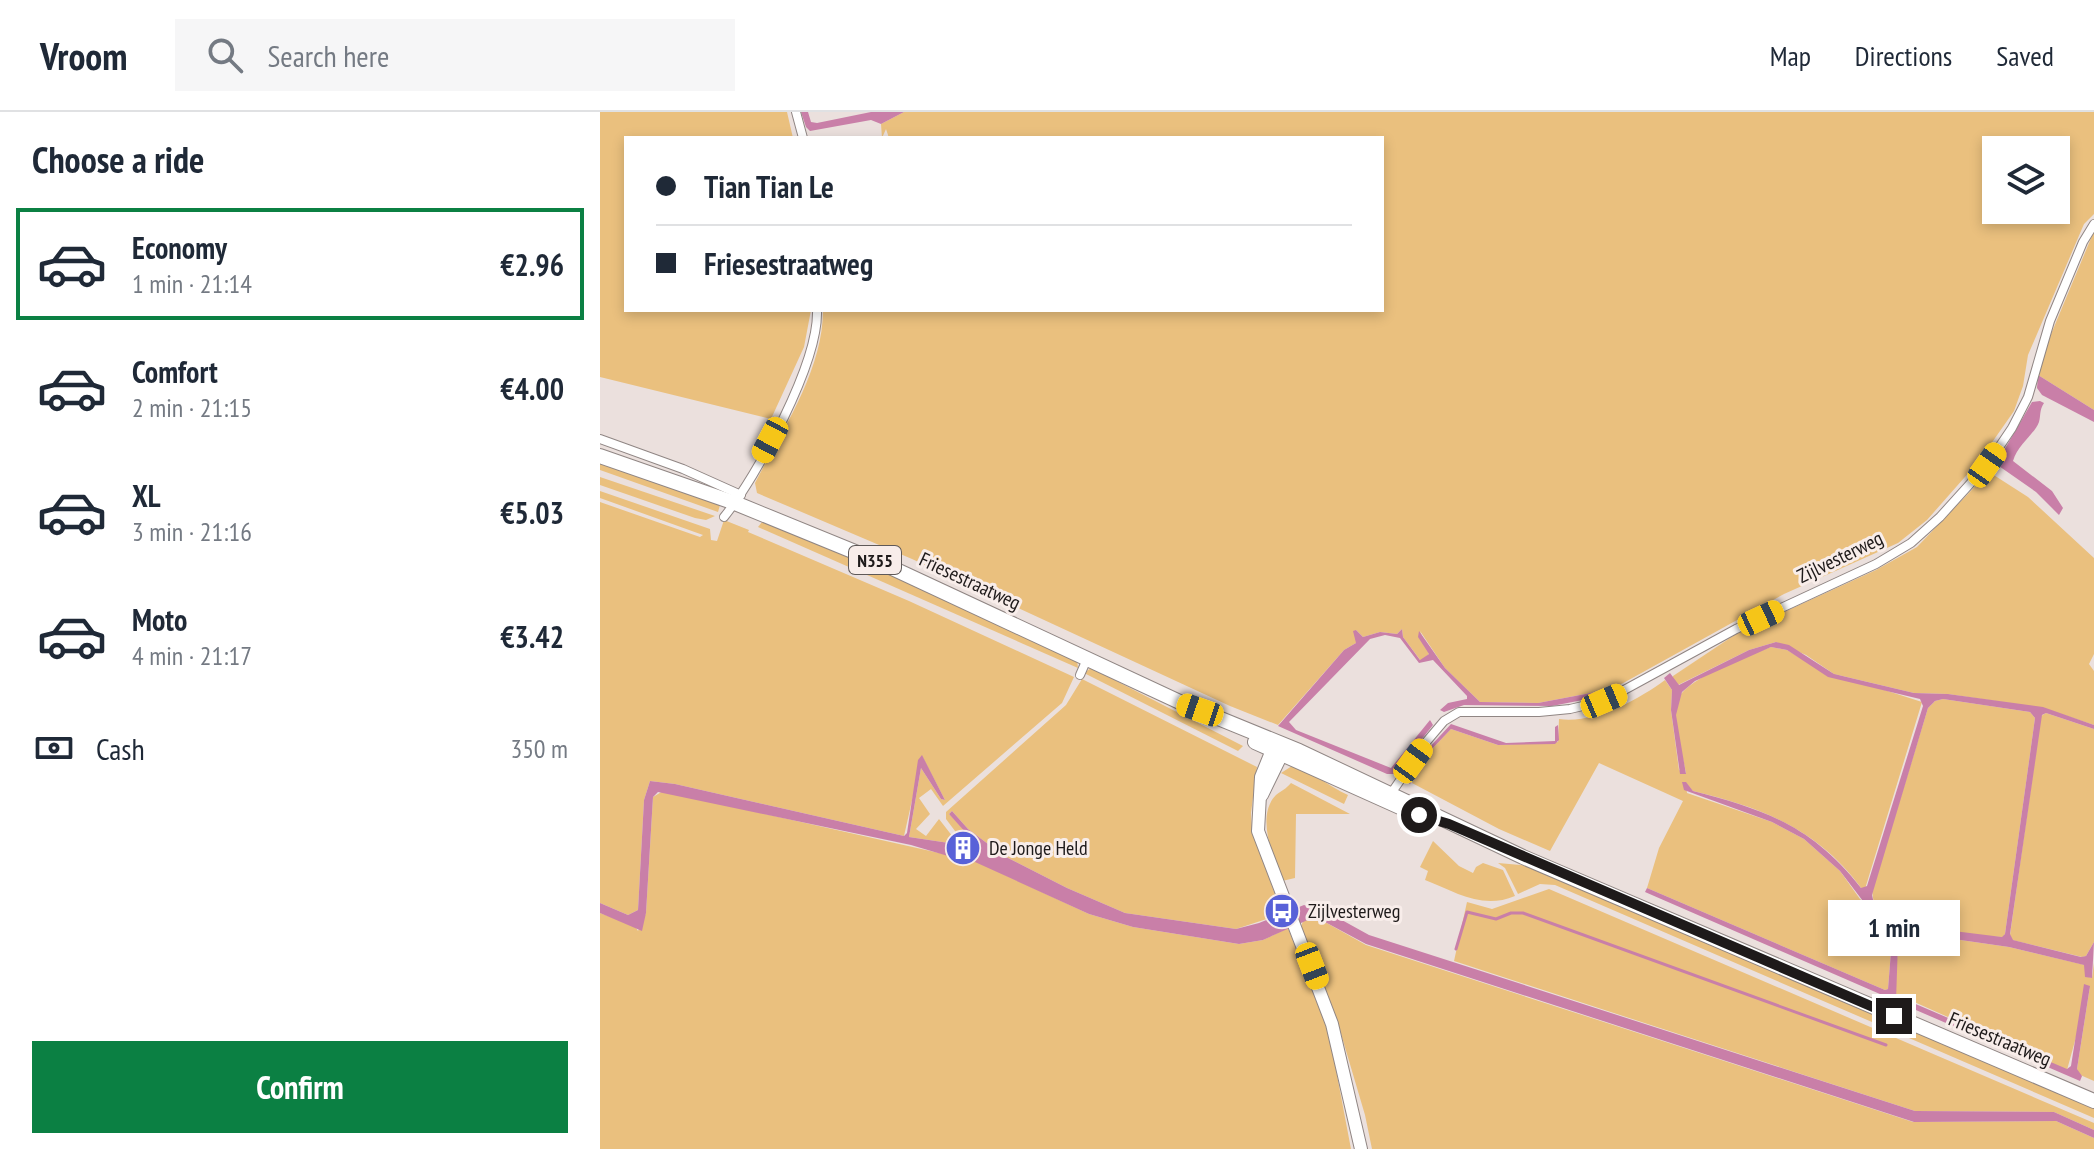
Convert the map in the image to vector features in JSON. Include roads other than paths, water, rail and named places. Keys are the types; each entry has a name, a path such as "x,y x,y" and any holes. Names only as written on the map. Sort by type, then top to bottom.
{"main road":[{"name":"Friesestraatweg","path":"600,456 738,499 1388,798 2094,1101"},
{"path":"1278,749 1261,777 1259,839 1332,1024 1361,1149"}],"street":[{"path":"796,112 802,136"},
{"name":"Zijlvesterweg","path":"1388,798 1427,741 1444,721 1459,712 1539,712 1604,701 1736,629 1868,568 1911,543 1940,517 1987,465 2023,410 2050,321 2083,242 2094,224"},
{"path":"724,517 738,499 806,365 814,341 817,312"},
{"name":"Friesestraatweg","path":"600,439 683,469 738,499"},
{"path":"1080,675 1087,659"}],"waterway":[{"path":"1456,949 1467,912 1496,919 1511,913 1523,913 1886,1045"}],"place":[{"name":"De Jonge Held","path":"963,848"},
{"name":"Zijlvesterweg","path":"1282,911"}]}
